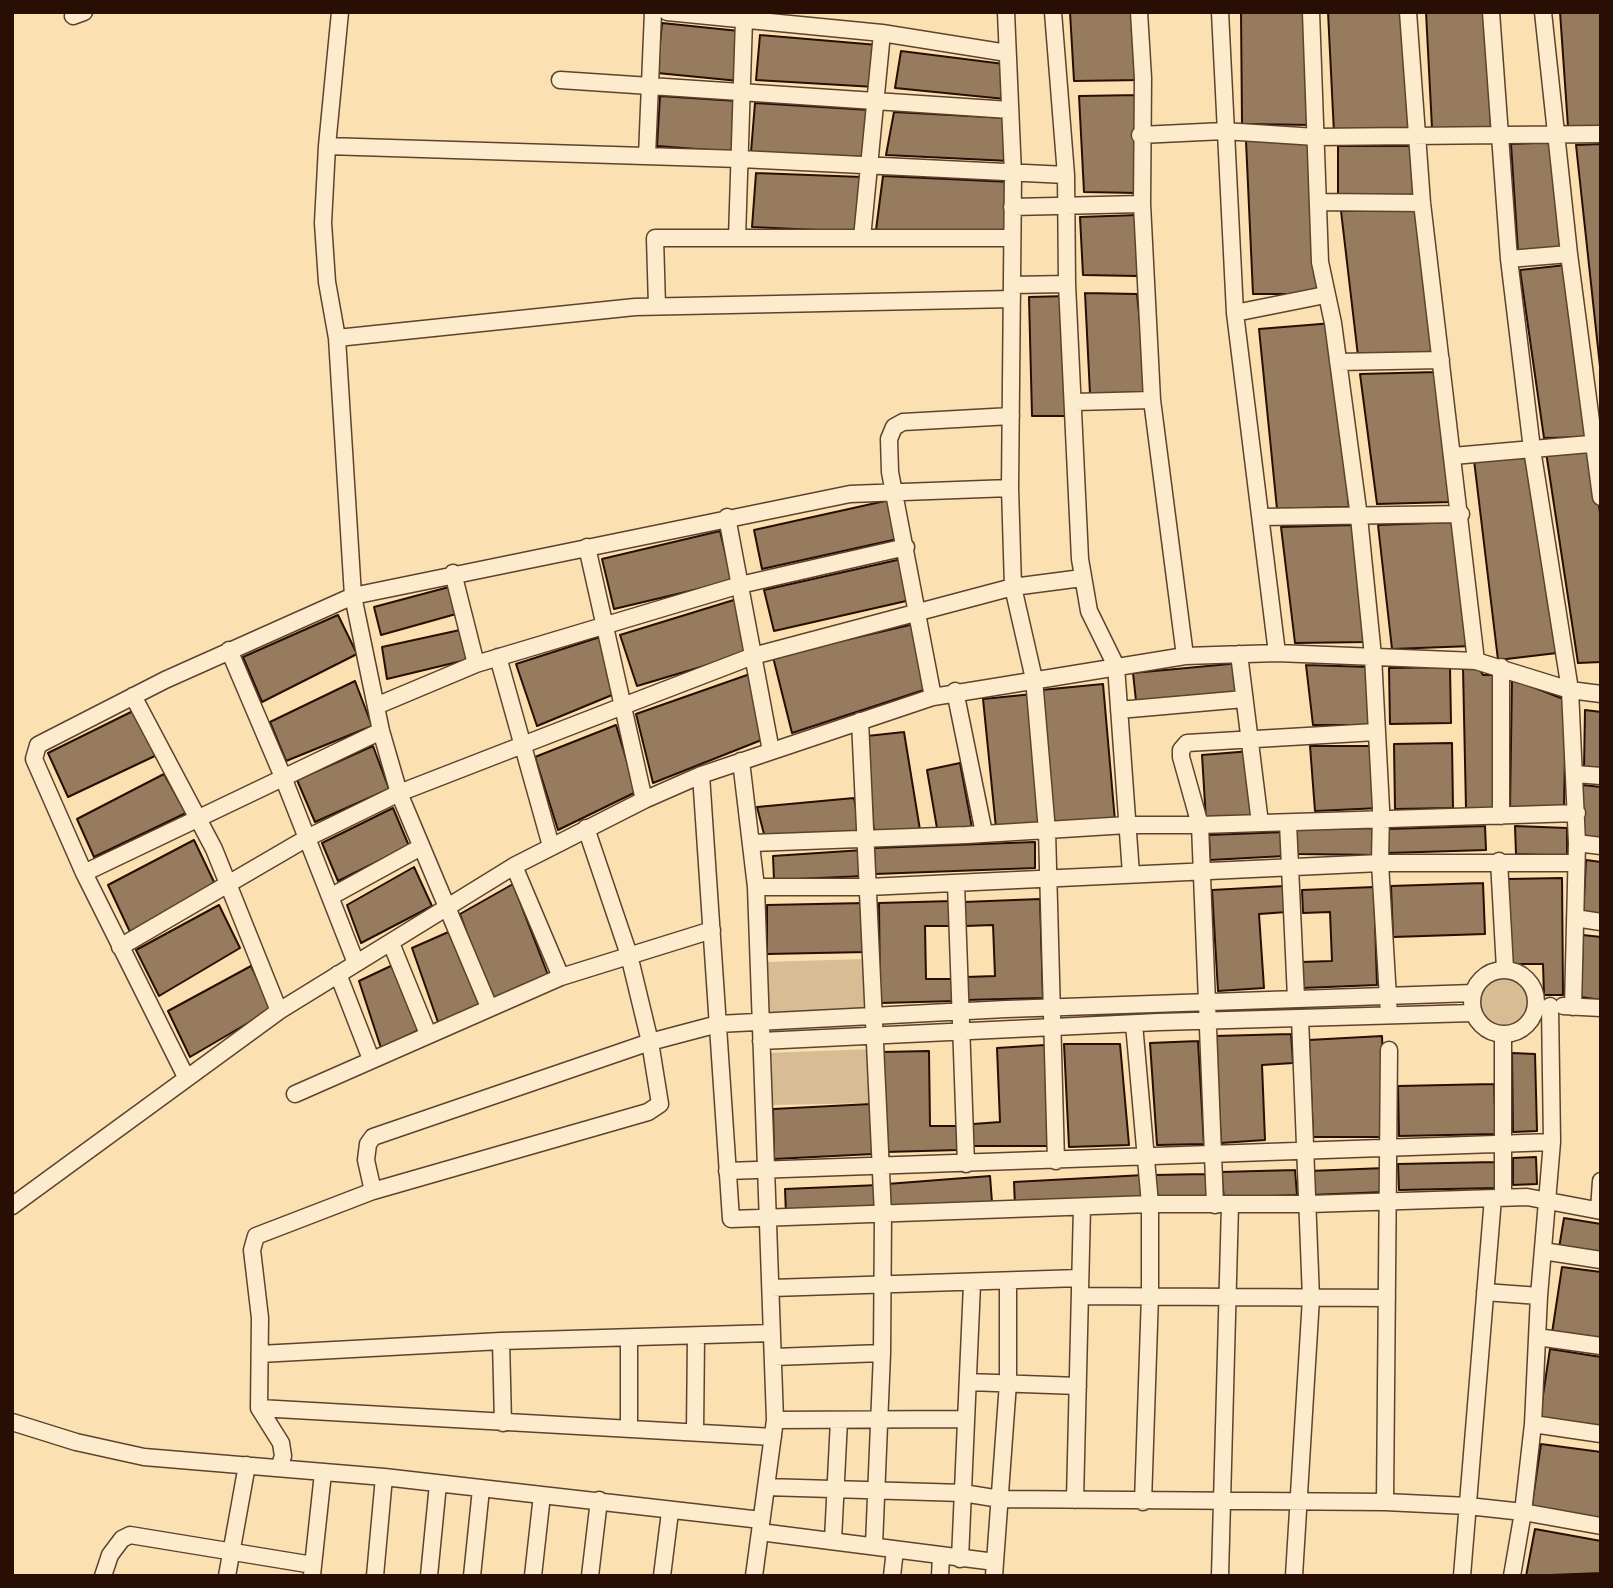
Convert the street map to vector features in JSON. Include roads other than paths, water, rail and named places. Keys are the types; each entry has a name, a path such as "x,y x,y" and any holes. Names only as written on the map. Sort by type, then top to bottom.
{"street":[{"path":"340,12 327,146 323,223 325,262 337,338 353,596 381,731 399,793 489,1007"},
{"path":"647,156 653,12"},
{"path":"667,12 882,33 1007,53"},
{"path":"1006,12 1013,174 1010,488 1013,587 1034,678 1048,831 1055,1161"},
{"path":"1053,12 1066,175 1067,284 1082,578 1089,611 1116,666 1131,874"},
{"path":"1139,12 1143,78 1140,135 1142,204 1152,400 1185,656"},
{"path":"1220,12 1235,313 1277,653"},
{"path":"1311,12 1320,262 1325,295 1334,323 1359,517 1373,656 1380,863 1389,1015"},
{"path":"1408,12 1422,203 1461,514 1476,661"},
{"path":"1491,12 1498,137 1509,259 1532,449 1570,690 1577,813 1573,1006"},
{"path":"1544,12 1569,254 1597,443 1601,496"},
{"path":"737,238 744,19"},
{"path":"862,238 882,33"},
{"path":"560,80 1010,110"},
{"path":"1140,135 1224,131 1316,137 1601,134"},
{"path":"327,146 740,159 1066,175"},
{"path":"1318,202 1422,203"},
{"path":"1012,207 1142,204"},
{"path":"657,306 655,238 1012,238"},
{"path":"1509,259 1569,254"},
{"path":"337,338 385,331 657,306 1012,292 1067,284"},
{"path":"1235,313 1325,295"},
{"path":"1338,362 1441,360"},
{"path":"1074,402 1152,400"},
{"path":"933,697 894,491 888,446 891,433 898,424 1011,416"},
{"path":"1453,456 1597,443"},
{"path":"186,1077 84,873 34,759 38,745 229,650 353,596 453,573 850,494 1010,488"},
{"path":"1262,517 1461,514"},
{"path":"727,517 771,751"},
{"path":"587,547 644,800"},
{"path":"376,706 499,657 740,585 906,547"},
{"path":"453,573 476,664"},
{"path":"120,947 230,886 307,838 399,793 753,656 1013,587 1082,578"},
{"path":"229,650 283,777 356,963"},
{"path":"12,1206 279,1011 514,866 586,828 701,775 933,697 1034,678 1185,656 1277,653 1476,661 1570,690 1601,694"},
{"path":"1239,654 1260,823"},
{"path":"499,657 521,746 551,846"},
{"path":"1501,667 1501,816"},
{"path":"955,691 984,833"},
{"path":"133,696 199,817 230,886 279,1011"},
{"path":"1119,710 1244,699"},
{"path":"860,721 883,1215 882,1353 874,1545"},
{"path":"84,873 381,731"},
{"path":"1220,1576 1226,1297 1222,1205 1212,1153 1200,825 1181,758 1182,747 1193,741 1250,741 1376,732"},
{"path":"741,761 756,887 775,1419 754,1576"},
{"path":"1575,774 1601,776"},
{"path":"701,775 731,1219 769,1220 1150,1204 1309,1204 1498,1198 1548,1199 1600,1211 1601,1181"},
{"path":"752,843 1048,831 1127,825 1577,813"},
{"path":"1288,822 1296,998"},
{"path":"279,1468 283,1456 281,1443 259,1408 260,1354 253,1239 265,1231 373,1191 653,1110 660,1104 650,1042 629,954 586,828"},
{"path":"1577,844 1601,846"},
{"path":"330,897 421,847"},
{"path":"1499,861 1505,969"},
{"path":"756,887 868,887 1380,863 1576,863"},
{"path":"514,866 561,978"},
{"path":"956,883 966,1164"},
{"path":"1575,918 1601,922"},
{"path":"295,1094 489,1007 561,978 629,954 712,930"},
{"path":"391,943 428,1034"},
{"path":"1511,1576 1523,1512 1533,1424 1542,1251 1552,1142 1543,1005 1528,981 1505,969 1484,976 1472,993 1474,1013 1485,1028 1503,1034 1525,1026 1543,1005"},
{"path":"338,974 371,1059"},
{"path":"373,1191 366,1160 368,1144 373,1137 650,1042 718,1024 1207,1001 1472,993"},
{"path":"1543,1005 1601,1008"},
{"path":"761,1041 1208,1021 1474,1013"},
{"path":"1294,1576 1311,1298 1300,1018"},
{"path":"1134,1024 1150,1204 1150,1295 1143,1503"},
{"path":"1462,1576 1485,1292 1503,1143 1503,1034"},
{"path":"1385,1502 1390,1051"},
{"path":"727,1171 1055,1161 1304,1148 1552,1142"},
{"path":"1074,1500 1082,1207"},
{"path":"1542,1251 1601,1260"},
{"path":"772,1288 1080,1279"},
{"path":"12,1422 127,1455 384,1476 481,1489 599,1500 960,1559 994,1569 1008,1383 1008,1283"},
{"path":"960,1559 972,1284"},
{"path":"1485,1292 1539,1296"},
{"path":"1081,1296 1387,1298"},
{"path":"260,1354 501,1341 772,1333"},
{"path":"695,1431 696,1336"},
{"path":"1537,1337 1601,1346"},
{"path":"629,1338 629,1428"},
{"path":"501,1341 503,1423"},
{"path":"774,1357 882,1353"},
{"path":"968,1382 1078,1385"},
{"path":"259,1408 773,1437"},
{"path":"775,1419 966,1419"},
{"path":"833,1540 839,1420"},
{"path":"1533,1424 1601,1434"},
{"path":"227,1576 247,1465"},
{"path":"103,1576 110,1555 122,1539 130,1535 232,1550 312,1570 323,1473"},
{"path":"375,1576 384,1476"},
{"path":"429,1576 438,1484"},
{"path":"766,1487 876,1489 963,1493 1000,1499 1143,1503 1385,1502 1523,1512 1601,1526"},
{"path":"472,1576 481,1489"},
{"path":"533,1576 542,1495"},
{"path":"590,1576 599,1500"},
{"path":"662,1576 670,1512"},
{"path":"892,1576 895,1550"},
{"path":"940,1576 941,1556"}]}
